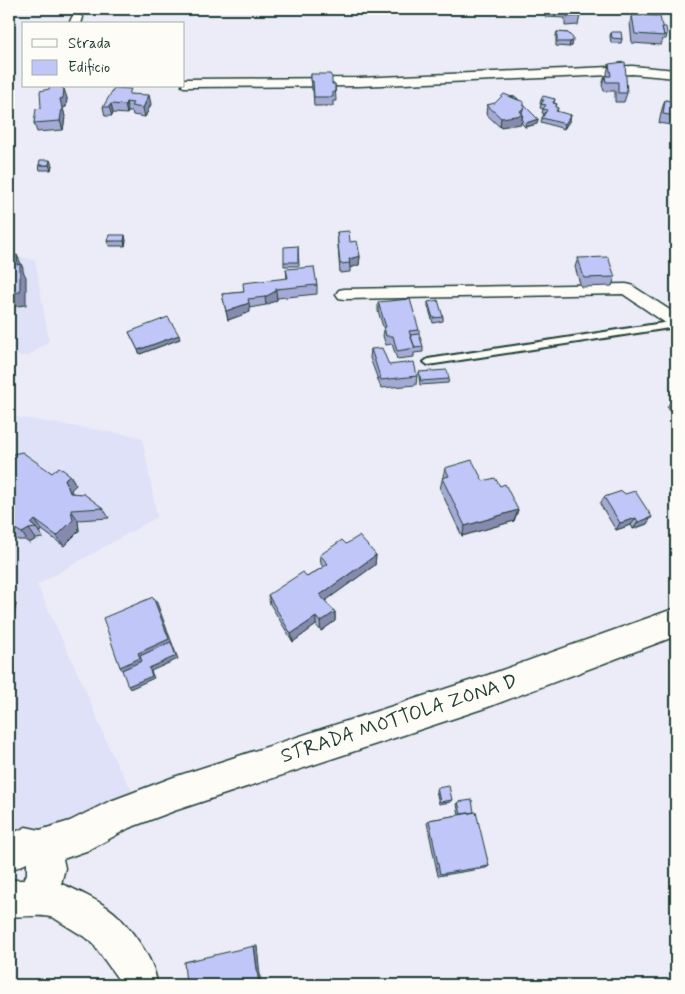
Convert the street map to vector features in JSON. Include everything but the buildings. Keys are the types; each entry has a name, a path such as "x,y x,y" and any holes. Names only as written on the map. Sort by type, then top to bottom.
{"main road":[{"name":"STRADA MOTTOLA ZONA D","path":"30,871 83,850 120,814 174,794 488,691 676,622"},
{"path":"30,871 104,928 137,973 138,985"}],"street":[{"path":"185,83 359,82 613,70 676,74"},
{"path":"344,294 626,289 676,323"}],"lane":[{"path":"428,362 676,323"}],"shaded area":[{"path":"9,255 35,260 49,341 28,356 9,355"},
{"path":"9,416 142,437 157,517 37,585 84,687 113,757 134,794 34,849 9,848"}]}
